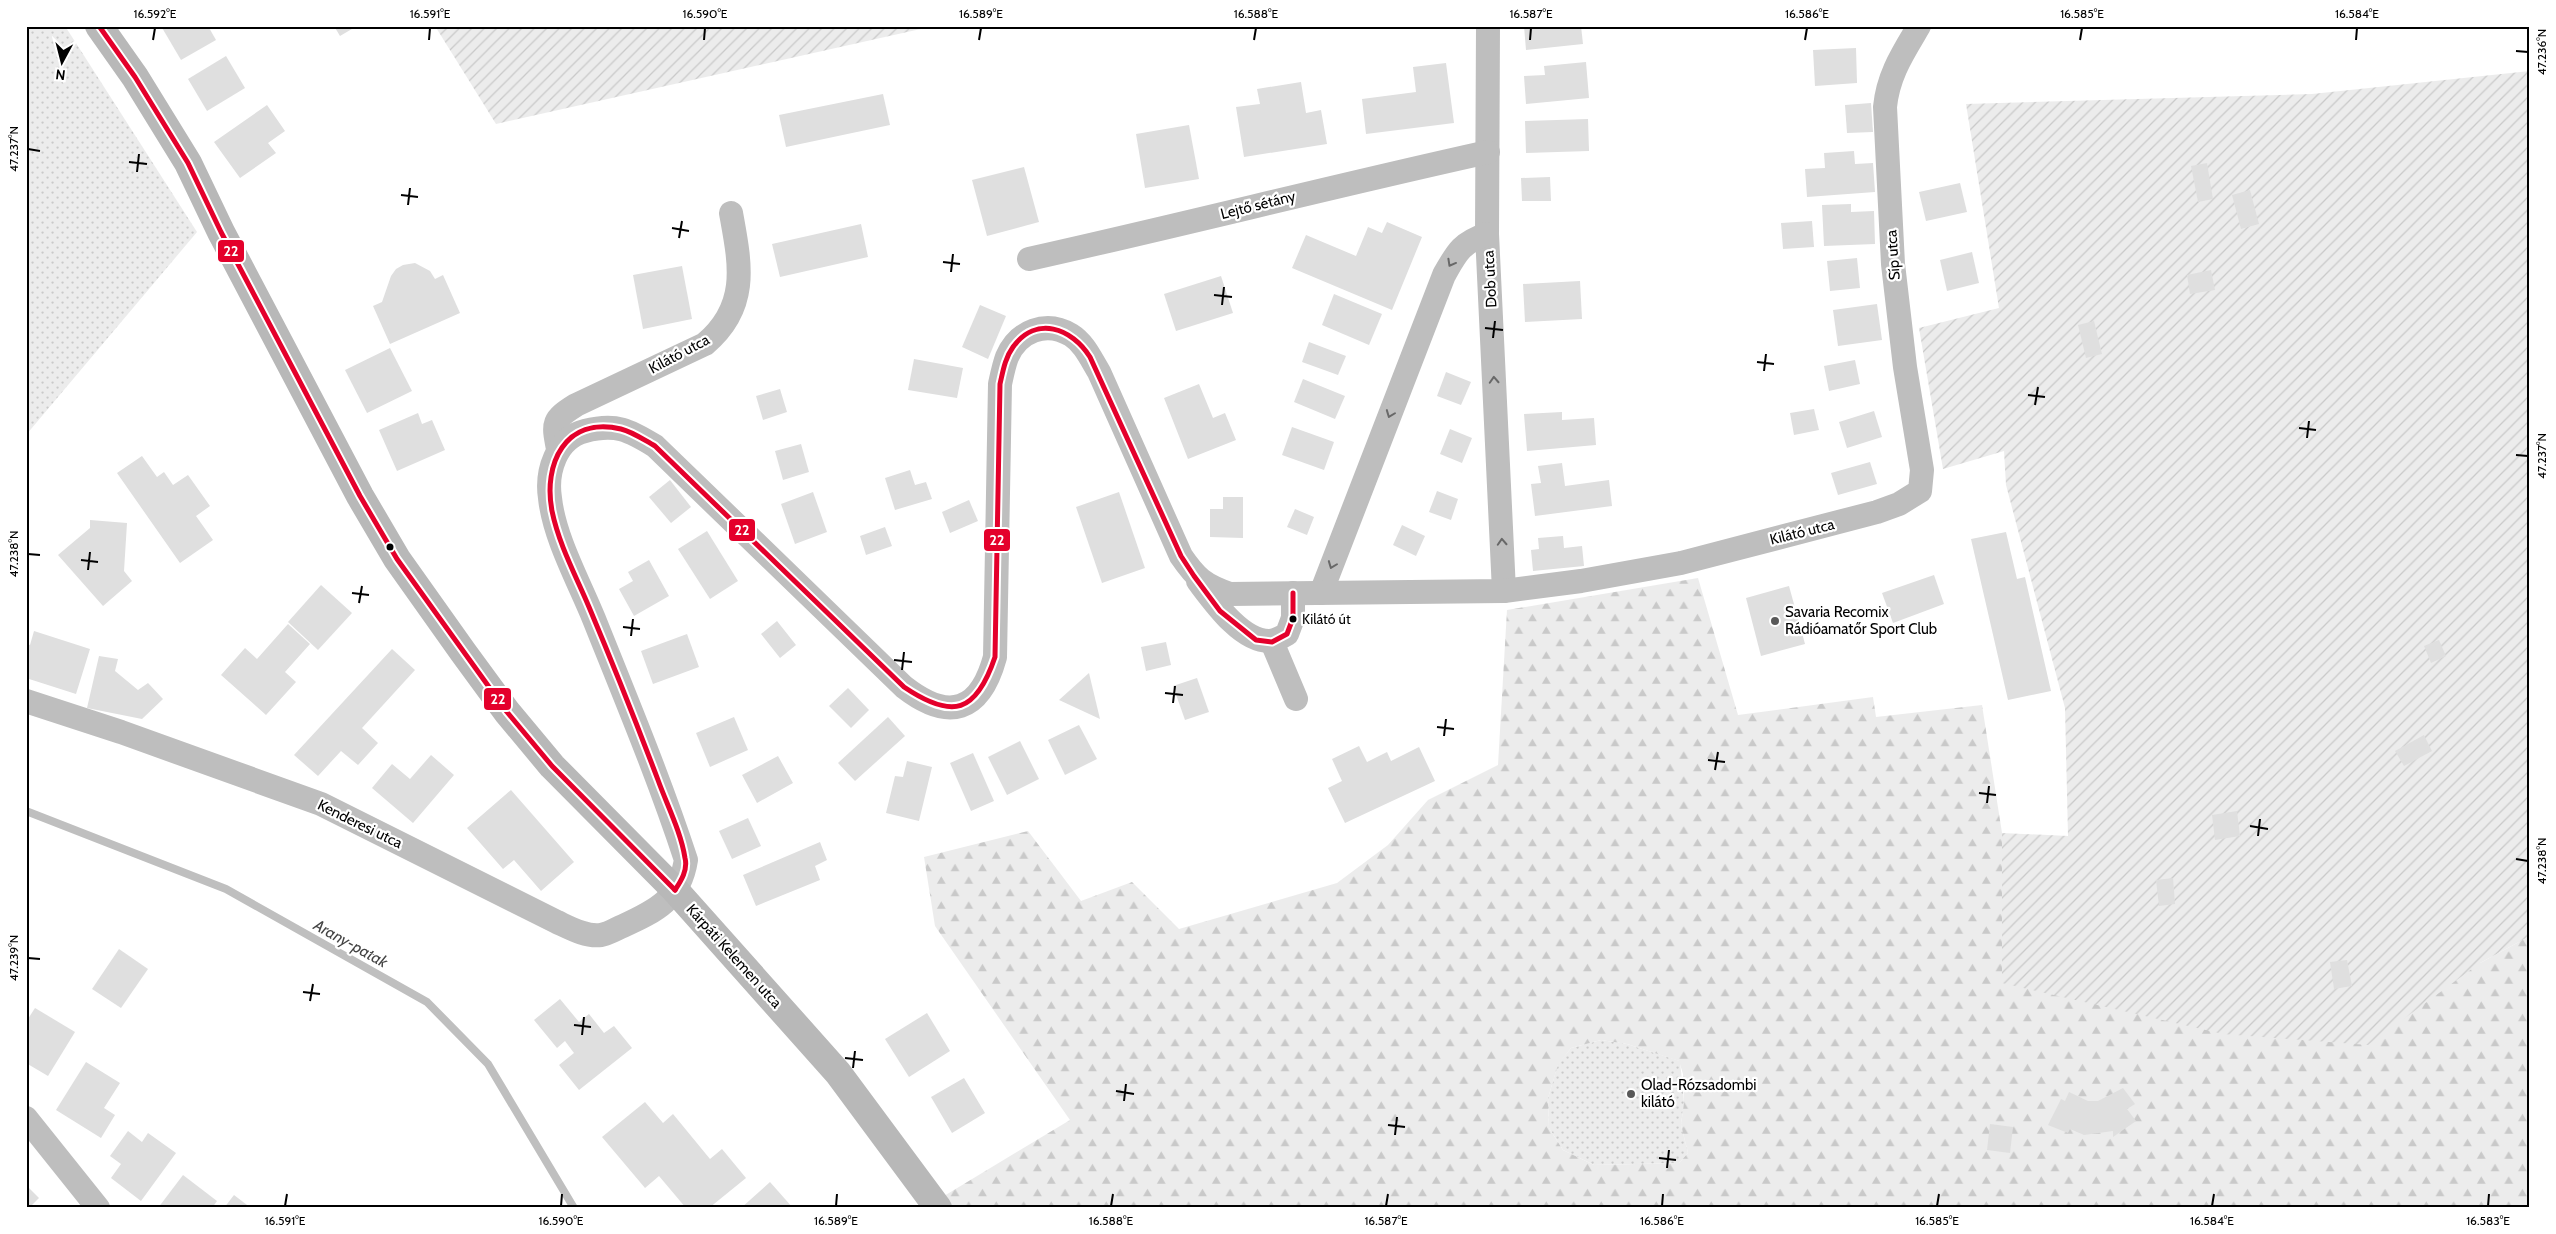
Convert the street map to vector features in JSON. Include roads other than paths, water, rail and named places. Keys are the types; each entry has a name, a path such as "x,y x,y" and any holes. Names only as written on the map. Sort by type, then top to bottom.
{"street":[{"name":"Kárpáti Kelemen utca","path":"99,26 135,77 188,163 221,232 355,488 397,559 502,704 552,766 675,890 838,1073 938,1208"},
{"name":"Dob utca","path":"1488,26 1487,234 1504,591"},
{"name":"Síp utca","path":"1920,26 1894,67 1887,90 1885,107 1893,264 1905,367 1922,470 1920,491"},
{"name":"Lejtő sétány","path":"1028,258 1183,225 1330,187 1488,152"},
{"name":"Kilátó utca","path":"558,449 554,427 558,416 576,405 705,344 718,333 730,312 741,275 731,213"},
{"path":"1320,594 1444,275 1458,250 1471,240 1487,234"},
{"path":"675,890 683,877 686,860 636,724 559,534 550,498 550,471 558,449 578,432 604,426 630,430 655,446 904,687 922,701 941,708 958,707 972,701 982,691 990,676 995,657 1000,384 1007,357 1018,340 1034,329 1053,328 1071,335 1085,348 1099,372 1181,556 1220,611 1256,640 1272,642 1287,634 1293,618 1293,593"},
{"name":"Kilátó utca","path":"1504,591 1681,563 1877,512 1899,504 1920,491"},
{"path":"1194,576 1210,587 1230,594 1504,591"},
{"path":"1272,642 1296,699"},
{"name":"Kenderesi utca","path":"26,701 121,732 321,804 582,933 601,935 654,913 675,890"},
{"path":"26,1118 98,1208"}],"waterway":[{"name":"Arany-patak","path":"26,811 226,889 427,1002 488,1064 574,1208"}],"place":[{"name":"Kilátó út","path":"1293,619"},
{"name":"Savaria Recomix Rádióamatőr Sport Club","path":"1775,621"},
{"name":"Olad-Rózsadombi kilátó","path":"1631,1094"}]}
